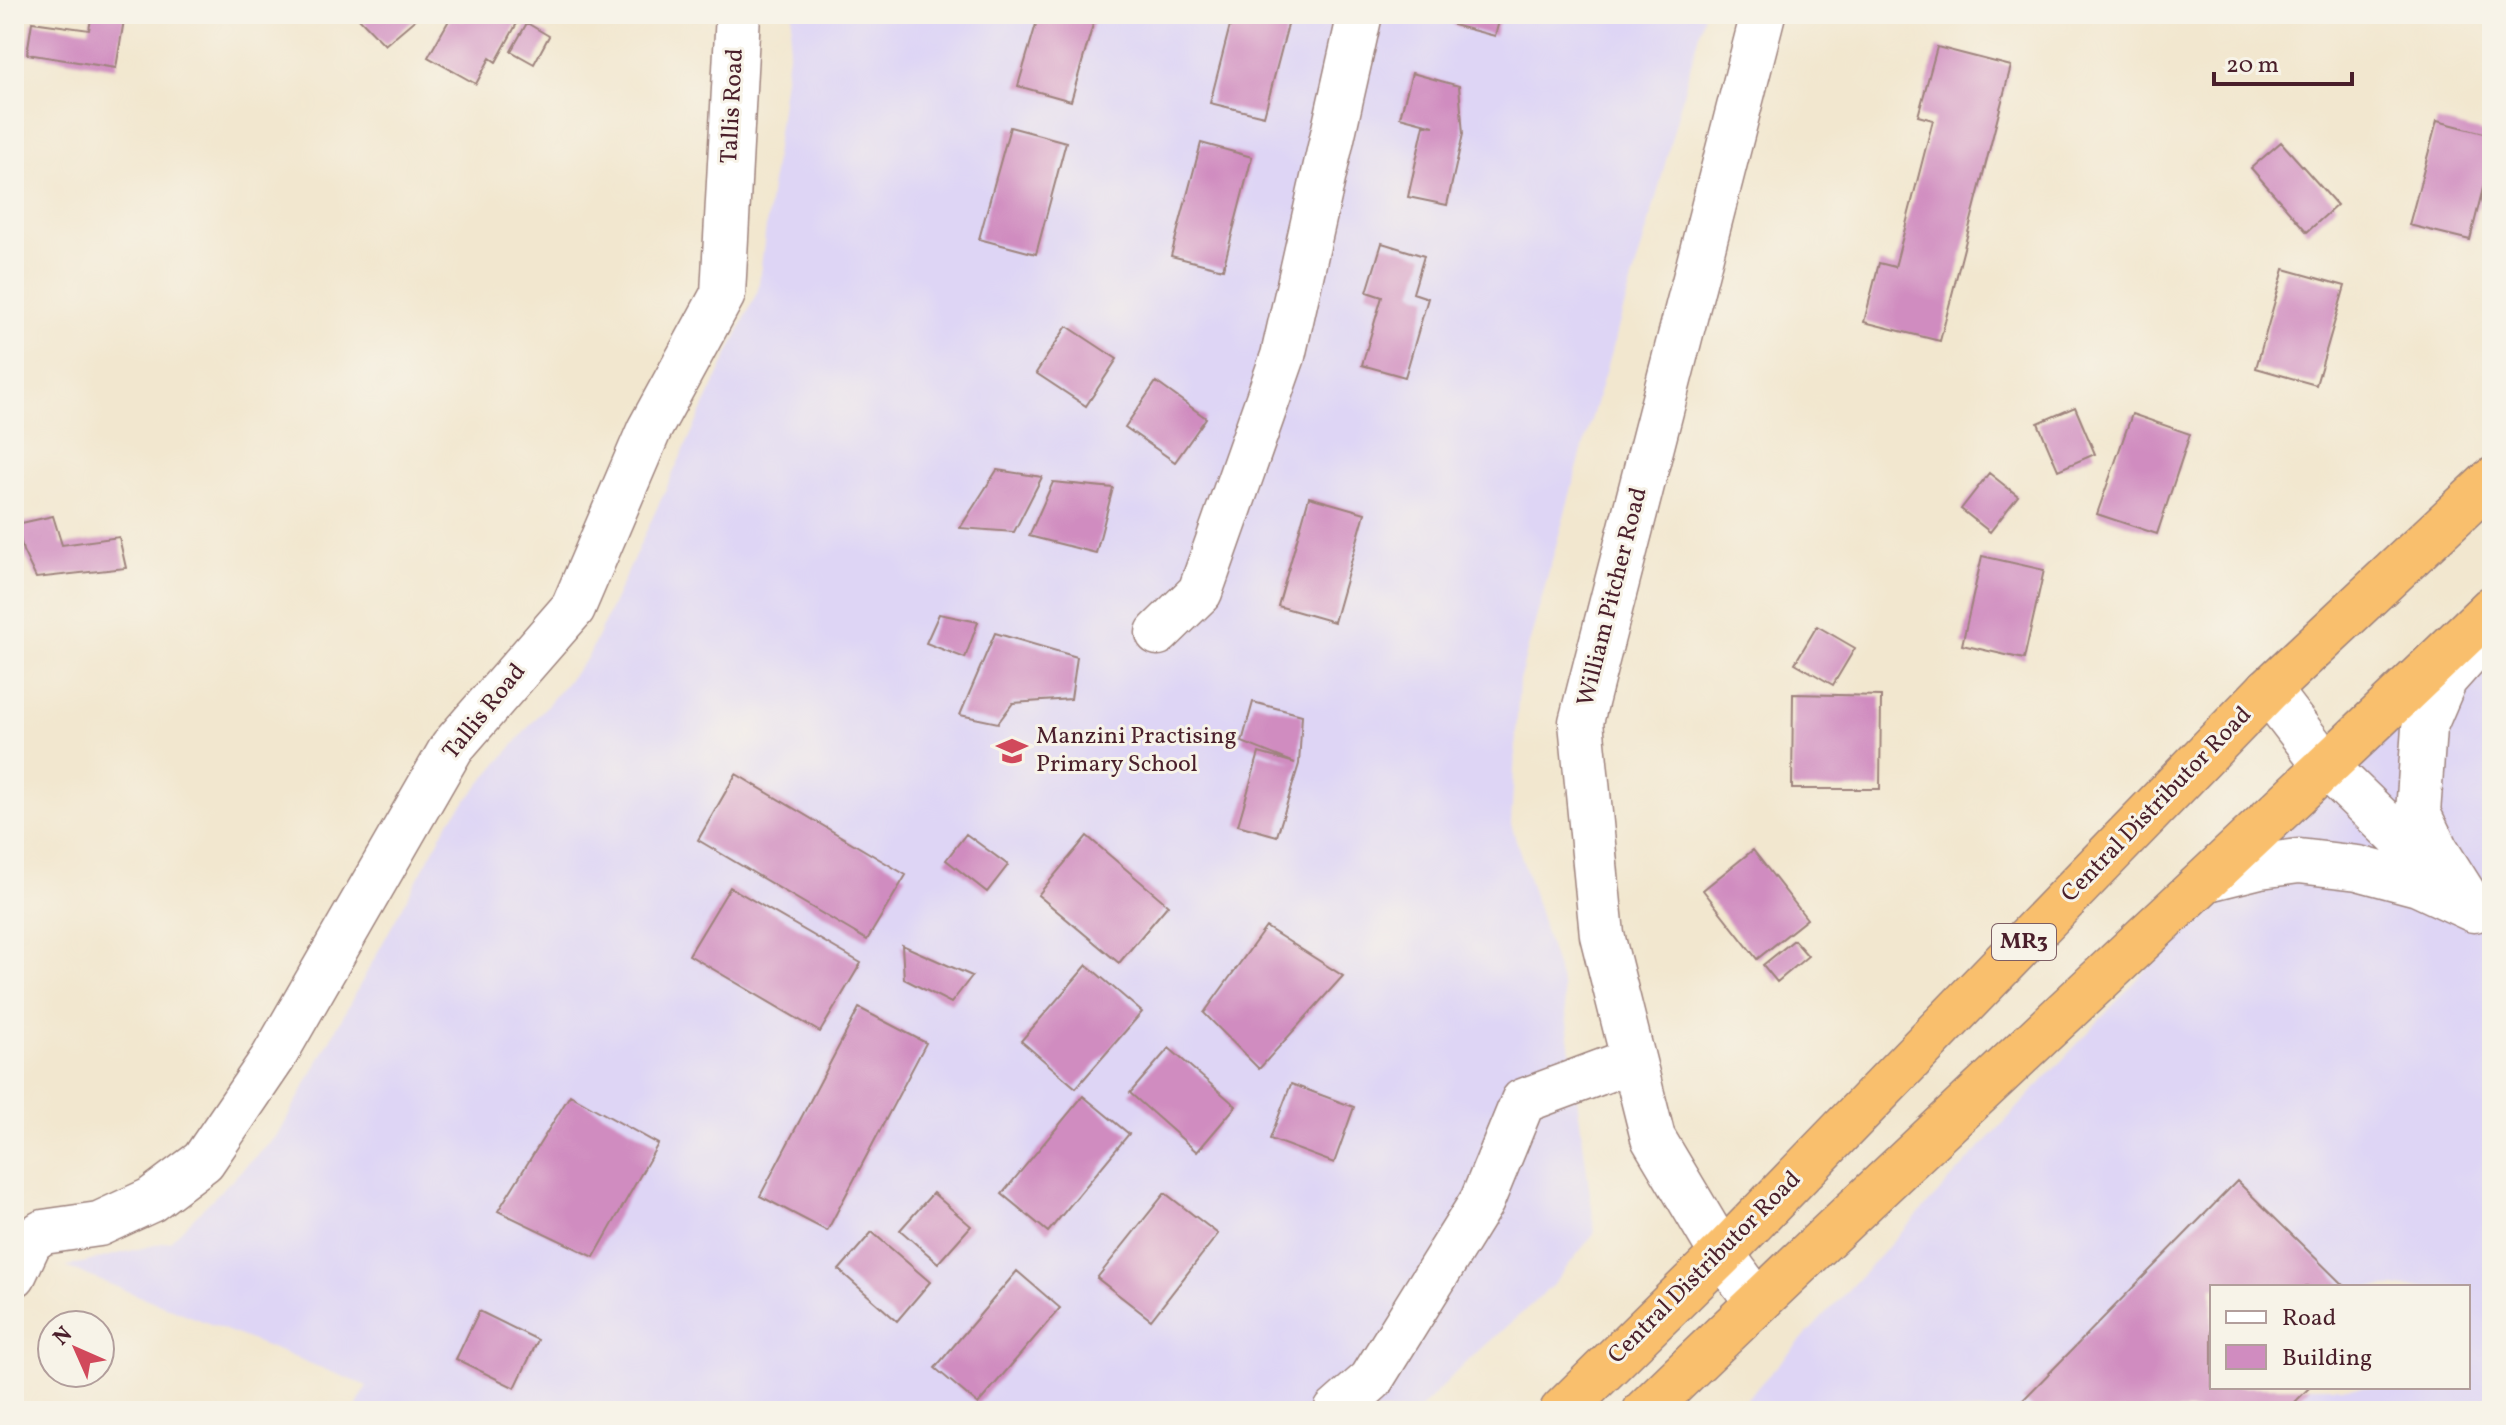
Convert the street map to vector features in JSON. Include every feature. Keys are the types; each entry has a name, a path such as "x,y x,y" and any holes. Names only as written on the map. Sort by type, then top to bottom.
{"highway":[{"name":"Central Distributor Road","path":"1562,1411 1722,1254 2268,690 2492,480"},
{"path":"1645,1411 2492,608"}],"street":[{"name":"Tallis Road","path":"14,1275 30,1241 43,1232 99,1224 151,1200 203,1161 273,1058 452,747 573,608 649,430 723,294 738,14"},
{"path":"1158,633 1200,592 1283,356 1360,14"},
{"name":"William Pitcher Road","path":"1757,1302 1722,1254 1653,1138 1602,935 1581,722 1763,14"},
{"path":"2474,910 2436,850 2418,813 2419,776 2424,728 2445,679 2492,626"},
{"path":"2268,690 2327,767 2474,910"},
{"path":"2208,879 2260,866 2299,861 2358,868 2418,884 2474,910"},
{"path":"1336,1411 1371,1380 1482,1201 1523,1101 1633,1060"}],"shaded area":[{"name":"Manzini Practising Primary School","path":"793,14 1704,14 1655,202 1519,681 1511,824 1562,985 1595,1232 1551,1287 1463,1365 1418,1411 354,1411 367,1386 66,1267 170,1241 280,1132 449,821 588,657 758,290"},
{"path":"2492,599 2492,1411 1735,1411"}],"building":[{"path":"92,14 125,14 116,68 27,54 32,22 89,30"},
{"path":"358,14 415,14 418,17 385,45"},
{"path":"467,14 522,14 496,62 490,58 476,84 428,57 452,15 463,21"},
{"path":"1039,14 1096,14 1071,101 1018,86"},
{"path":"1233,14 1290,17 1264,116 1210,103"},
{"path":"1456,14 1501,14 1495,36 1453,25"},
{"path":"527,23 549,36 534,64 511,51"},
{"path":"14,27 23,28 19,52 14,51"},
{"path":"1937,47 2011,66 1940,341 1864,322 1879,263 1895,267 1933,120 1918,116"},
{"path":"1412,73 1459,86 1463,134 1447,205 1408,197 1424,125 1434,126 1400,117"},
{"path":"2437,121 2492,135 2492,152 2470,240 2409,225"},
{"path":"1010,127 1066,142 1036,254 979,239"},
{"path":"2281,142 2337,205 2307,232 2251,168"},
{"path":"1201,143 1252,157 1223,269 1171,256"},
{"path":"1382,243 1424,256 1413,293 1428,298 1405,377 1362,365 1382,297 1367,292"},
{"path":"2284,269 2345,286 2316,385 2256,368"},
{"path":"1067,326 1117,359 1086,406 1036,373"},
{"path":"1156,382 1206,418 1175,462 1125,427"},
{"path":"2075,407 2095,454 2058,470 2038,423"},
{"path":"2132,414 2190,434 2157,534 2097,514"},
{"path":"997,470 1042,477 1014,532 960,528"},
{"path":"1989,473 2018,496 1990,532 1961,509"},
{"path":"1053,482 1113,488 1096,553 1029,536"},
{"path":"1309,497 1365,513 1334,622 1278,606"},
{"path":"53,516 62,545 119,537 126,568 36,578 23,551 17,524"},
{"path":"1982,556 2044,570 2024,659 1962,645"},
{"path":"939,614 978,622 965,658 926,643"},
{"path":"1817,626 1855,648 1833,685 1795,663"},
{"path":"995,633 1077,657 1071,699 1013,703 998,723 960,715"},
{"path":"1793,694 1881,696 1880,789 1792,789"},
{"path":"1253,702 1302,715 1299,764 1277,836 1238,825 1259,753 1295,763 1242,742"},
{"path":"736,774 906,875 867,940 698,840"},
{"path":"966,834 1008,865 987,892 946,860"},
{"path":"1087,836 1168,905 1119,963 1038,895"},
{"path":"1753,850 1807,919 1757,959 1703,890"},
{"path":"730,887 861,963 820,1032 689,955"},
{"path":"1266,927 1343,976 1259,1069 1204,1013"},
{"path":"1794,940 1808,956 1777,982 1763,965"},
{"path":"902,945 972,976 951,1003 904,979"},
{"path":"1087,965 1142,1012 1076,1088 1021,1041"},
{"path":"859,1008 926,1043 827,1231 760,1196"},
{"path":"1169,1048 1236,1106 1197,1152 1130,1093"},
{"path":"1291,1084 1354,1107 1334,1163 1270,1139"},
{"path":"570,1095 658,1144 594,1257 498,1211"},
{"path":"1083,1096 1129,1134 1048,1232 1002,1194"},
{"path":"2237,1181 2343,1285 2210,1285 2210,1389 2308,1389 2286,1411 2034,1411 2023,1400"},
{"path":"933,1193 971,1226 938,1263 900,1230"},
{"path":"1165,1193 1218,1234 1151,1320 1097,1278"},
{"path":"872,1232 930,1282 897,1321 839,1270"},
{"path":"1017,1271 1060,1308 978,1404 935,1368"},
{"path":"479,1311 538,1340 515,1388 456,1359"}],"place":[{"name":"Manzini Practising Primary School","path":"1012,751"}]}
